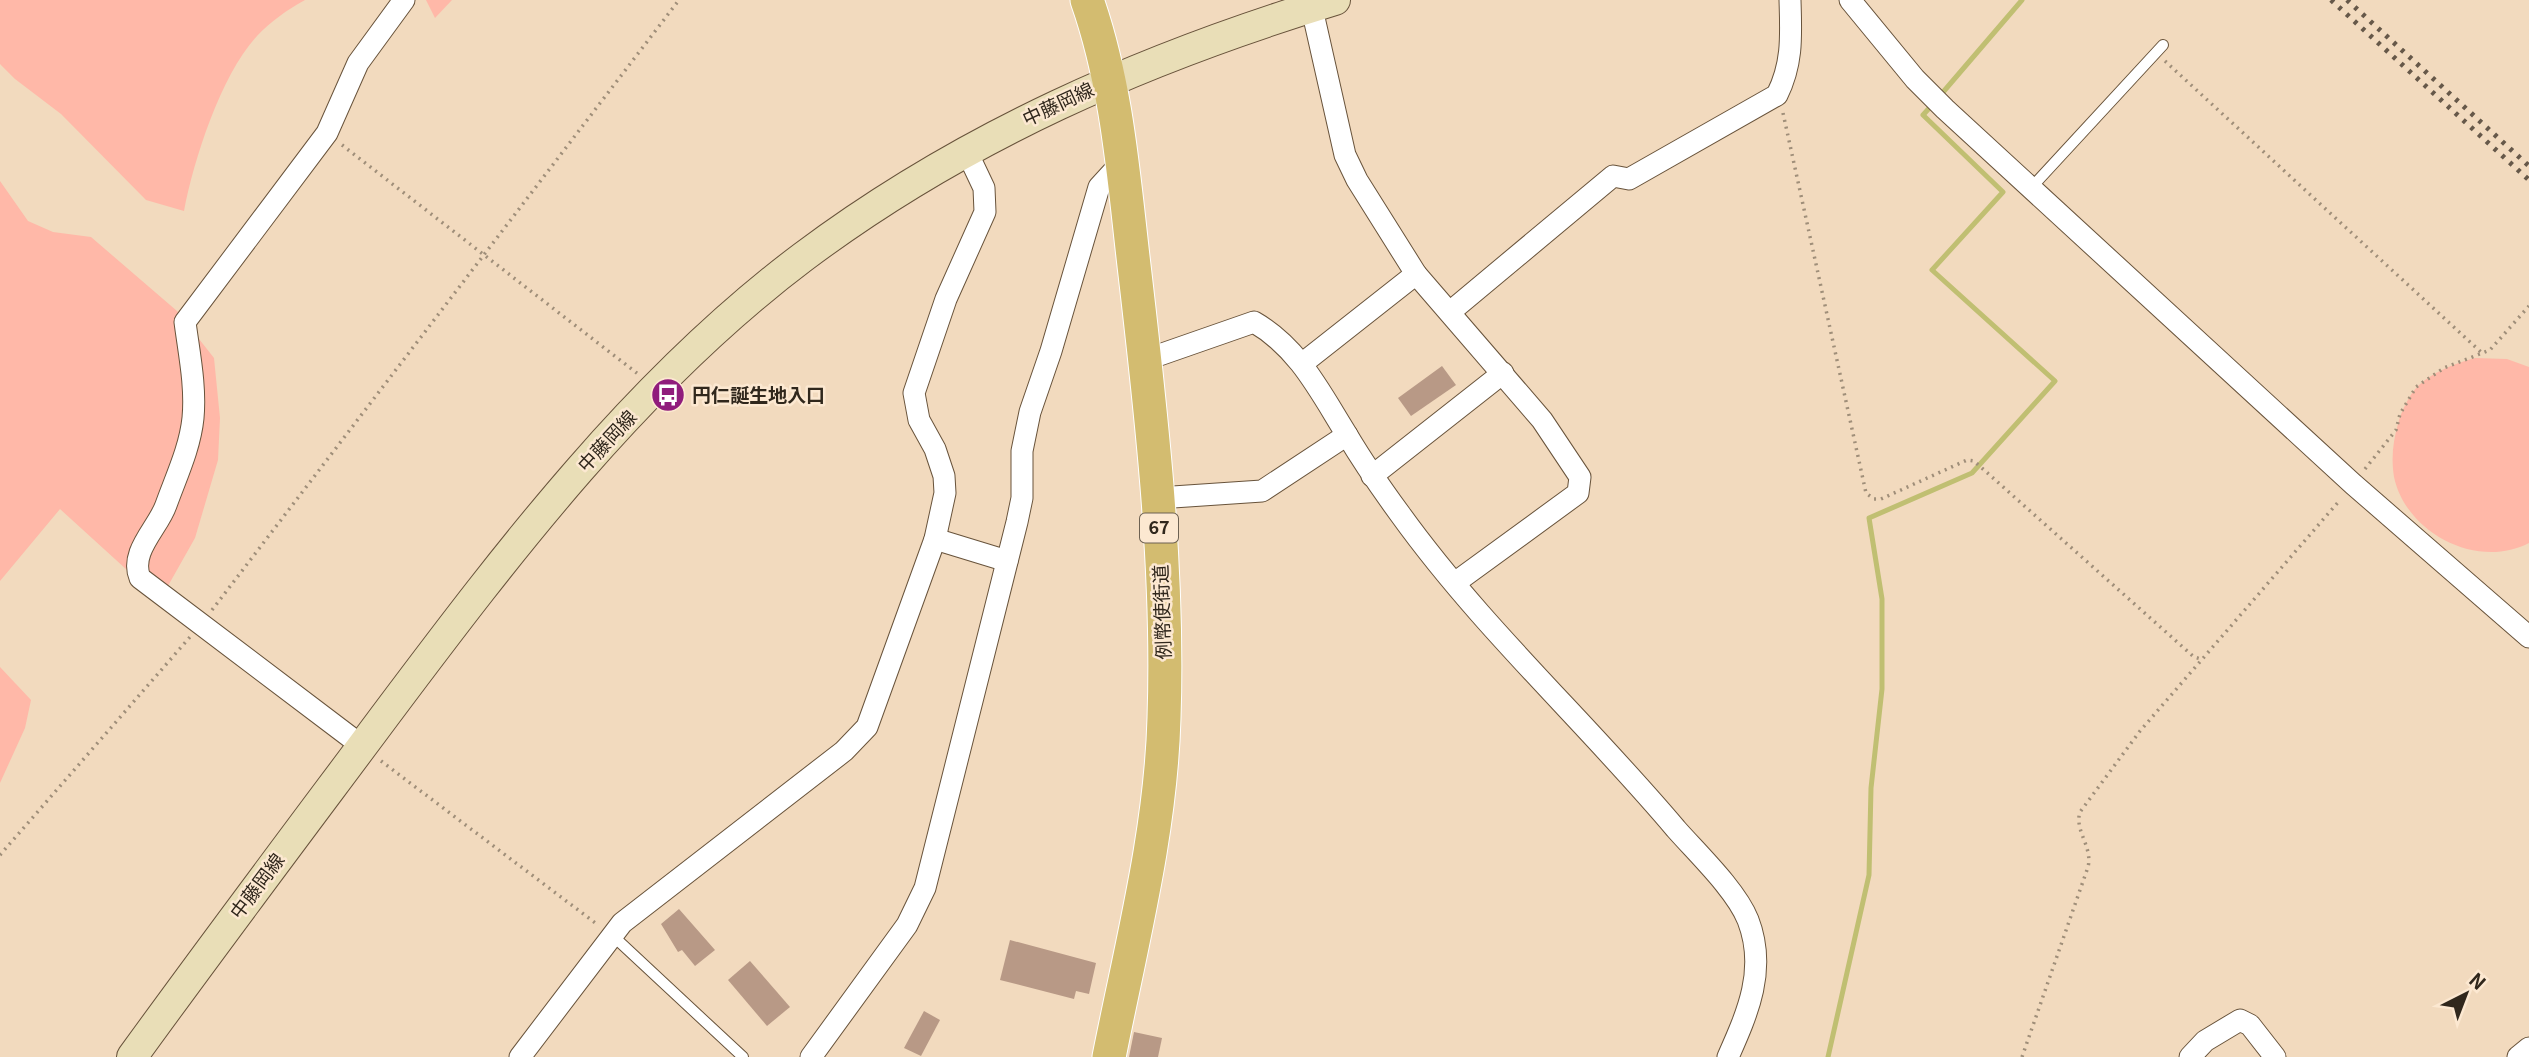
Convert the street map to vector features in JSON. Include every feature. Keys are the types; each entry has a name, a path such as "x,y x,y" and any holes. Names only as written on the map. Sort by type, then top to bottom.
{"main road":[{"name":"例幣使街道","path":"1087,0 1111,81 1145,360 1158,498 1164,683 1161,761 1138,908 1109,1057"},
{"name":"中藤岡線","path":"132,1057 456,621 550,505 656,388 744,306 802,259 966,150 1045,109 1111,81 1318,2"}],"street":[{"path":"362,746 140,578 136,569 142,549 162,516 187,448 193,418 192,372 185,322 327,134 358,63 404,0"},
{"path":"1450,312 1613,176 1629,179 1777,95 1788,74 1792,50 1790,0"},
{"path":"1850,0 1916,79 2031,188 2353,484 2529,637"},
{"path":"1318,2 1345,155 1416,274 1503,373 1566,453 1580,477 1581,489 1456,582"},
{"path":"520,1057 611,934 635,910 844,751 867,727 935,539 944,493 944,476 935,449 919,421 914,393 947,299 985,212 984,188 966,150"},
{"path":"811,1057 907,926 925,888 1022,498 1022,450 1030,412 1061,321 1099,187 1121,163"},
{"path":"1303,363 1416,274"},
{"path":"1145,360 1254,322 1268,330 1303,363 1372,476 1410,528 1531,673 1626,769 1728,890 1747,918 1756,947 1757,977 1750,1004 1728,1057"},
{"path":"1372,476 1503,373"},
{"path":"1158,498 1262,491 1347,435"},
{"path":"935,539 1007,561"},
{"path":"2190,1057 2205,1041 2240,1020 2250,1025 2275,1057"},
{"path":"2518,1057 2529,1048"}],"lane":[{"path":"2031,188 2159,49"},
{"path":"611,934 743,1057"}],"path":[{"path":"0,855 202,623 679,0"},
{"path":"2159,49 2482,354"},
{"path":"1777,95 1781,103 1866,493 1874,499 1881,499 1967,460 1974,460 2194,657 2201,659"},
{"path":"327,134 656,388"},
{"path":"2022,1057 2088,867 2089,851 2077,820 2080,812 2103,778 2201,659 2353,484 2396,430 2400,414 2416,387 2444,368 2490,350 2529,306"},
{"path":"362,746 611,934"}],"shaded area":[{"path":"0,0 305,0 279,16 262,31 232,72 202,143 184,211 146,200 61,114 0,64"},
{"path":"426,0 452,0 435,18"},
{"path":"0,181 28,221 53,232 91,237 177,311 214,358 220,418 218,460 195,538 160,600 60,509 0,581"},
{"path":"2475,358 2507,359 2529,367 2529,543 2509,550 2488,552 2467,549 2428,530 2413,515 2401,497 2394,477 2395,437 2401,414 2412,394 2418,386 2438,372"},
{"path":"0,667 31,700 25,728 0,783"}],"building":[{"path":"1442,366 1456,385 1411,416 1398,398"},
{"path":"679,909 715,950 695,966 682,950 678,952 661,924"},
{"path":"1010,940 1096,963 1089,994 1076,991 1074,999 1000,980"},
{"path":"750,961 790,1007 767,1026 728,980"},
{"path":"924,1011 940,1020 921,1056 904,1048"},
{"path":"1134,1032 1162,1038 1158,1057 1129,1057"}],"waterway":[{"path":"1938,98 2022,0"},
{"path":"1828,1057 1869,875 1871,788 1882,689 1882,599 1869,518 1972,473 2055,381 1932,270 2003,192 1923,115 1932,105"}],"railway":[{"path":"2331,0 2529,180"},
{"path":"2347,0 2529,166"}],"place":[{"name":"円仁誕生地入口","path":"668,395"}]}
